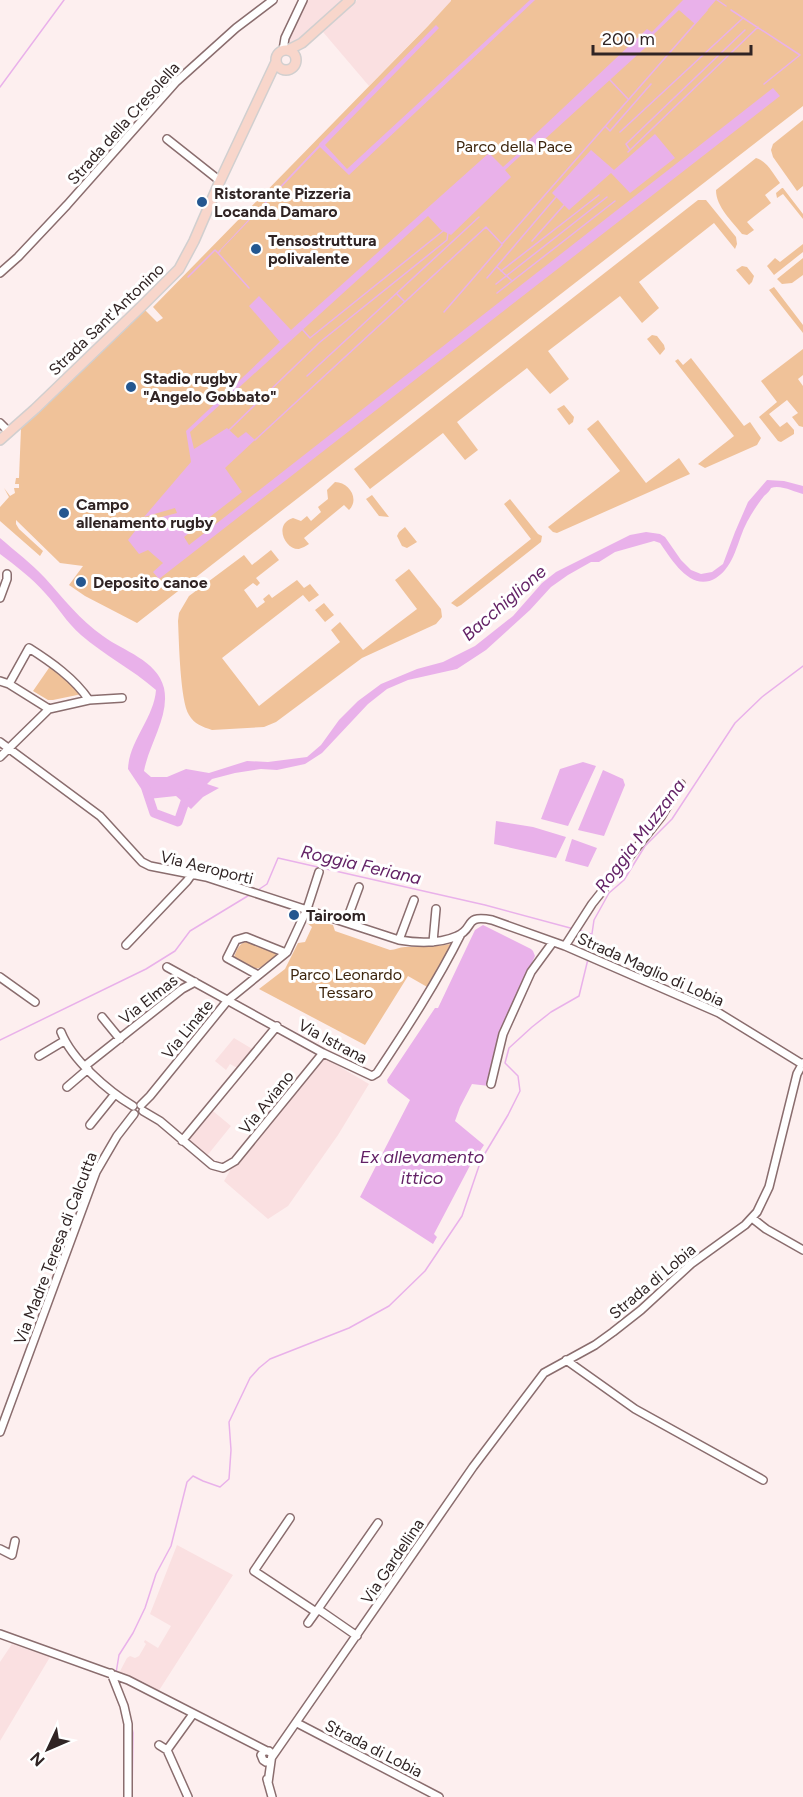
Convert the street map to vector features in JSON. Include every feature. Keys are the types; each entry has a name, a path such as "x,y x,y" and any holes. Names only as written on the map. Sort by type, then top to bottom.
{"main road":[{"path":"286,50 302,43 350,0"},
{"path":"267,81 274,74 294,66 302,43"},
{"path":"286,50 294,54 296,59"},
{"name":"Strada Sant'Antonino","path":"4,437 179,268 194,242 277,56 286,50"},
{"path":"276,62 285,70"}],"street":[{"name":"Strada della Cresolella","path":"0,273 67,205 176,82 236,28 273,0"},
{"name":"Strada Sant'Antonino","path":"286,50 285,38 303,0"},
{"path":"167,139 220,181"},
{"name":"Strada Sant'Antonino","path":"0,423 4,437"},
{"path":"0,598 7,574"},
{"path":"9,684 29,648 54,664 89,700"},
{"path":"0,681 9,684 49,709"},
{"path":"0,757 49,709 89,700 122,698"},
{"name":"Via Aeroporti","path":"0,742 100,816 142,862 150,866 206,877 409,942 433,942 453,938 480,917 566,946"},
{"name":"Strada Maglio di Lobia","path":"681,784 661,817 592,904 566,946 719,1013 802,1063"},
{"path":"307,909 319,872"},
{"path":"126,945 192,874"},
{"path":"346,922 359,887"},
{"path":"399,940 414,900"},
{"name":"Via Linate","path":"139,1107 228,1000 286,953 307,909"},
{"path":"433,942 436,909"},
{"name":"Via Istrana","path":"228,1000 323,1053 372,1076 375,1075 406,1029 461,934"},
{"path":"258,975 227,958 236,939 246,937 286,953"},
{"path":"491,1084 502,1034 531,972 553,942"},
{"name":"Via Elmas","path":"167,967 228,1000"},
{"path":"0,977 35,1002"},
{"name":"Via Elmas","path":"67,1087 86,1067 120,1039 182,989 195,982"},
{"name":"Via Elmas","path":"102,1017 120,1039"},
{"path":"61,1032 64,1041 86,1067 115,1094 160,1121 183,1141 277,1026"},
{"path":"39,1056 64,1041"},
{"name":"Via Aviano","path":"183,1141 212,1165 218,1168 228,1166 235,1161 323,1053"},
{"name":"Strada di Lobia","path":"526,1396 544,1373 595,1345 613,1332 641,1310 691,1264 752,1218 769,1187 789,1104 802,1063"},
{"path":"90,1125 115,1094"},
{"name":"Via Madre Teresa di Calcutta","path":"0,1432 96,1173 117,1137 134,1114 132,1109 139,1107"},
{"path":"752,1218 766,1229 803,1250"},
{"path":"566,1360 635,1409 763,1480"},
{"name":"Via Gardellina","path":"267,1756 283,1744 473,1467 526,1396"},
{"path":"290,1518 254,1570 357,1636"},
{"path":"308,1623 378,1523"},
{"path":"0,1549 12,1554 15,1541"},
{"path":"0,1634 128,1680 249,1743 267,1756 268,1782 272,1797"},
{"path":"114,1674 128,1724 128,1797"},
{"path":"168,1750 193,1714"},
{"name":"Strada di Lobia","path":"297,1724 439,1797"},
{"path":"159,1744 168,1750 188,1797"}],"shaded area":[{"path":"306,0 346,0 295,46 288,42"},
{"path":"357,0 452,1 369,86 323,32"},
{"path":"234,1038 254,1050 239,1069 230,1064 226,1070 215,1061"},
{"path":"323,1057 369,1084 338,1135 288,1206 268,1219 224,1181 231,1169"},
{"path":"213,1111 231,1126 206,1157 189,1143 189,1140"},
{"path":"177,1545 233,1575 158,1692 149,1690 119,1673 127,1658 139,1656 146,1644 145,1640 158,1648 171,1626 150,1614"},
{"path":"12,1644 50,1657 0,1741 0,1662"}],"green space":[{"name":"Parco della Pace","path":"451,0 803,0 803,106 137,623 85,596 69,585 83,566 60,563 16,520 19,529 43,551 40,556 0,521 0,507 9,497 4,488 10,496 15,493 14,488 19,488 19,484 15,484 16,478 19,478 21,428 145,310 157,322 163,318 153,307"},
{"path":"803,120 803,186 797,191 773,157 771,150 773,144"},
{"path":"756,158 767,165 780,183 765,195 771,203 747,222 754,230 747,235 742,234 725,214 716,190"},
{"path":"782,188 803,214 803,219 783,194 777,198 776,193"},
{"path":"698,200 706,200 736,237 735,249 714,223 639,282 659,308 642,323 620,296 548,351 569,379 550,394 527,368 457,422 478,450 465,460 443,433 370,489 354,469"},
{"path":"803,244 803,252 774,275 767,266 775,258 780,262"},
{"path":"803,258 803,275 792,283 782,284 777,279"},
{"path":"742,266 747,267 754,276 749,285 736,270"},
{"path":"774,287 803,325 803,333 769,290"},
{"path":"652,335 657,336 664,345 665,349 660,355 647,339"},
{"path":"803,349 803,375 798,379 803,386 803,427 799,426 792,417 798,413 787,400 769,414 780,427 787,422 794,430 794,434 781,442 759,417 777,402 761,381"},
{"path":"691,358 744,426 750,422 761,438 757,445 705,468 698,464 734,436 675,361 678,359 683,365"},
{"path":"564,405 574,417 573,422 569,425 557,409"},
{"path":"598,420 646,483 679,458 690,474 557,533 553,532 548,527 620,471 587,429"},
{"path":"335,482 345,485 351,492 352,506 349,510 344,505 304,538 309,544 299,549 289,545 282,531 287,521 293,518 301,521 307,516 311,521 321,512 318,507 328,499 327,490"},
{"path":"372,495 389,517 379,516 366,499"},
{"path":"510,499 542,536 541,542 457,607 451,603 531,539 504,504"},
{"path":"405,527 417,542 407,548 402,546 397,536"},
{"path":"271,550 279,560 256,578 260,583 257,586 253,583 244,590 257,608 265,602 263,599 269,594 272,598 297,580 304,588 310,584 319,595 309,602 303,595 222,658 259,706 340,642 331,630 340,622 363,650 417,609 395,580 409,569 441,609 442,617 436,624 362,658 276,722 264,727 209,729 193,721 186,708 180,670 179,613 189,596 244,555 252,565"},
{"path":"324,603 334,615 325,622 315,610"},
{"path":"51,665 82,694 48,700 33,691"},
{"name":"Parco Leonardo Tessaro","path":"312,917 333,925 335,931 390,950 403,947 452,945 429,988 408,976 365,1045 259,989 285,969 298,943 305,942 312,927 307,923"},
{"path":"248,941 275,952 277,956 264,966 252,968 234,957 240,945"}],"water":[{"path":"530,0 535,0 349,175 320,147 219,251 319,144 436,25 439,28 325,145 347,169"},
{"path":"683,0 716,0 695,24 679,10 654,34 656,38 534,149 531,146 505,170 511,177 451,235 441,230 428,216 190,432 194,449 227,428 238,438 246,432 255,440 225,468 242,492 184,537 189,545 773,88 780,96 159,579 153,572 163,563 148,550 139,554 128,540 142,522 177,513 175,508 144,517 191,462 186,431 280,342 249,306 259,296 291,330 489,153 503,167 647,29 652,32"},
{"path":"655,134 675,158 630,193 611,173 569,210 552,193 591,150 614,170"},
{"name":"Bacchiglione","path":"767,480 784,481 803,486 803,494 783,488 771,488 747,522 727,567 716,578 707,582 690,578 676,566 660,543 654,541 615,552 599,562 591,562 551,587 530,610 486,650 457,669 408,680 387,689 368,704 322,753 305,764 277,770 261,769 235,773 212,779 207,784 219,788 203,797 191,809 176,796 148,799 128,769 129,759 151,710 156,690 81,635 50,598 24,572 0,554 0,538 29,562 87,623 103,636 147,663 160,678 164,688 164,709 144,771 151,777 167,777 186,769 209,773 247,761 268,762 307,757 321,745 339,720 358,701 381,684 417,669 443,662 475,646 513,616 542,583 556,572 630,535 646,532 660,534 665,537 691,570 701,574 712,572 723,564 748,502"},
{"path":"583,762 596,766 568,826 541,819 560,769"},
{"path":"603,770 623,779 625,785 604,836 578,830"},
{"path":"496,821 533,827 566,837 556,858 494,844"},
{"path":"572,839 597,848 588,867 565,861"},
{"name":"Ex allevamento ittico","path":"483,925 531,949 535,956 514,1001 489,1086 472,1084 455,1121 484,1145 480,1151 477,1150 434,1234 437,1237 433,1244 360,1197 410,1100 387,1080 435,1008 438,1008 475,930"}],"waterway":[{"path":"0,87 64,0"},
{"path":"717,0 726,6"},
{"path":"255,440 486,227 502,244 707,10"},
{"path":"731,10 800,55 764,84"},
{"path":"620,132 743,18"},
{"path":"628,152 758,27"},
{"path":"630,150 626,144 745,30"},
{"path":"610,80 628,99"},
{"path":"606,127 610,131 651,84"},
{"path":"501,271 599,195"},
{"path":"487,278 556,197"},
{"path":"496,284 607,197"},
{"path":"497,293 615,201"},
{"path":"532,241 564,205"},
{"path":"307,376 479,217"},
{"path":"302,329 310,338 443,231"},
{"path":"229,430 320,342 447,240 448,233"},
{"path":"444,312 502,245"},
{"path":"188,277 215,250 218,253 220,251"},
{"path":"218,253 249,288"},
{"path":"497,267 511,280"},
{"path":"397,294 404,301"},
{"name":"Roggia Muzzana","path":"589,954 594,920 609,893 624,880 645,846 672,819 735,723 762,697 803,666"},
{"path":"146,789 154,813 178,822 188,793"},
{"name":"Roggia Feriana","path":"258,890 267,884 278,858 485,905 574,929"},
{"name":"Roggia Feriana","path":"0,1040 146,969 175,951 190,931 251,894"},
{"name":"Roggia Feriana","path":"579,930 591,934"},
{"name":"Roggia Muzzana","path":"116,1673 119,1655 145,1608 156,1574 171,1546 187,1482 193,1476 220,1487 229,1479 231,1450 229,1422 250,1378 270,1359 349,1328 389,1306 425,1271 462,1216 481,1160 520,1091 518,1076 505,1063 509,1048 551,1012 579,996 588,959"},
{"name":"Roggia Muzzana","path":"131,1723 133,1733 132,1797"}],"place":[{"name":"Ristorante Pizzeria Locanda Damaro","path":"202,202"},
{"name":"Tensostruttura polivalente","path":"256,249"},
{"name":"Stadio rugby \"Angelo Gobbato\"","path":"131,387"},
{"name":"Campo allenamento rugby","path":"64,513"},
{"name":"Deposito canoe","path":"81,582"},
{"name":"Tairoom","path":"294,915"}]}
